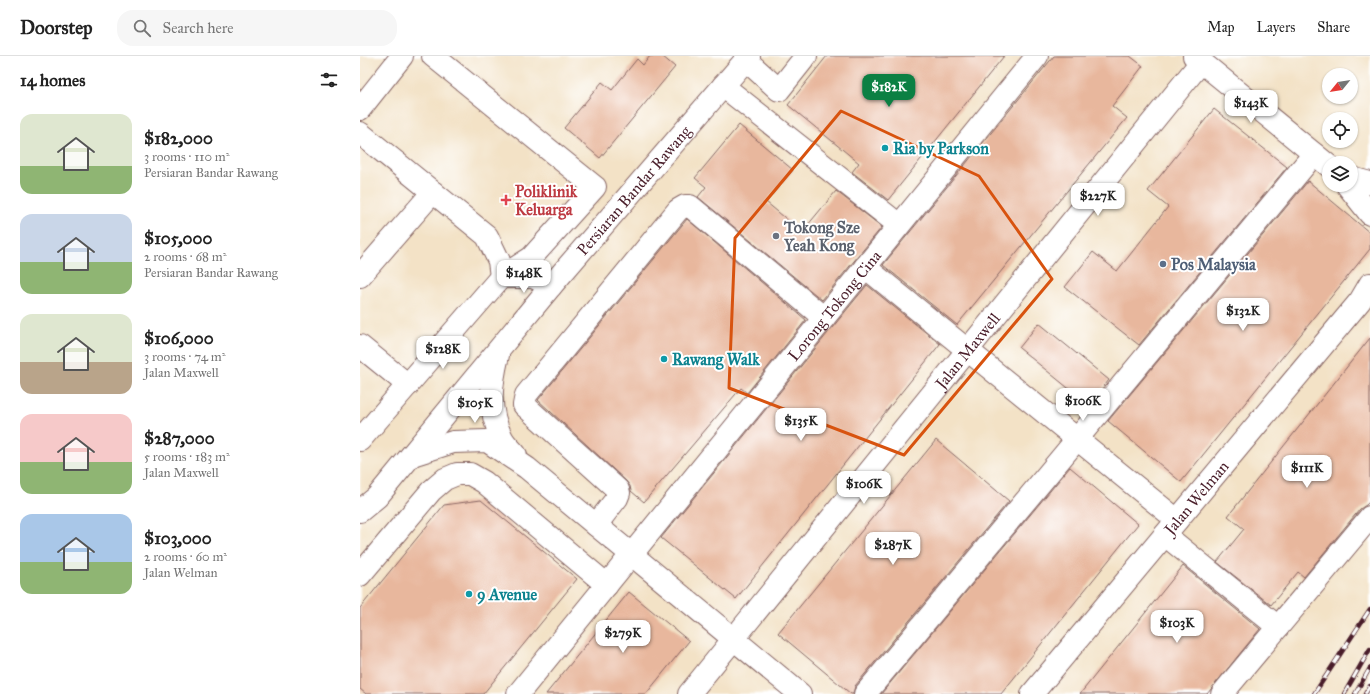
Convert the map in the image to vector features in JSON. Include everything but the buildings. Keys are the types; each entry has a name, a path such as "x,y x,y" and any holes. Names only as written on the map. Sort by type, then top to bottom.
{"street":[{"path":"360,110 402,56"},
{"path":"360,440 501,277 531,258 595,187 433,56"},
{"path":"747,58 779,90 806,56"},
{"name":"Lorong Tokong Cina","path":"518,694 1036,56"},
{"name":"Persiaran Bandar Rawang","path":"360,511 377,497 499,351 551,286 747,58"},
{"path":"865,694 1077,439 1322,160 1197,59"},
{"name":"Jalan Maxwell","path":"689,694 968,350 1197,59"},
{"path":"723,86 899,225"},
{"path":"360,133 487,236 499,261 501,277"},
{"path":"1358,180 1370,183"},
{"path":"360,276 433,192"},
{"path":"1353,192 1370,214"},
{"path":"596,525 617,498 619,494 618,490 524,405 526,394 678,210 685,206 690,206 824,318"},
{"path":"865,267 1077,439 1278,627"},
{"path":"501,277 533,277 551,286"},
{"name":"Jalan Welman","path":"1032,694 1367,293"},
{"path":"360,346 408,385"},
{"path":"499,351 492,382 492,410 502,439 528,468"},
{"path":"412,456 453,442 487,441 528,468 800,694"},
{"path":"360,575 431,491 445,479 457,474 470,474 484,482 607,585"},
{"path":"1222,694 1370,517"}],"highlighted area":[{"path":"841,111 979,176 1052,279 904,455 729,388 735,238"}],"railway":[{"path":"1314,694 1370,609"},
{"path":"1344,694 1370,649"},
{"path":"1355,694 1370,668"},
{"path":"1365,694 1370,686"}],"place":[{"name":"Ria by Parkson","path":"885,148"},
{"name":"Poliklinik Keluarga","path":"506,200"},
{"name":"Tokong Sze Yeah Kong","path":"776,236"},
{"name":"Pos Malaysia","path":"1163,264"},
{"name":"Rawang Walk","path":"664,359"},
{"name":"9 Avenue","path":"469,594"}]}
